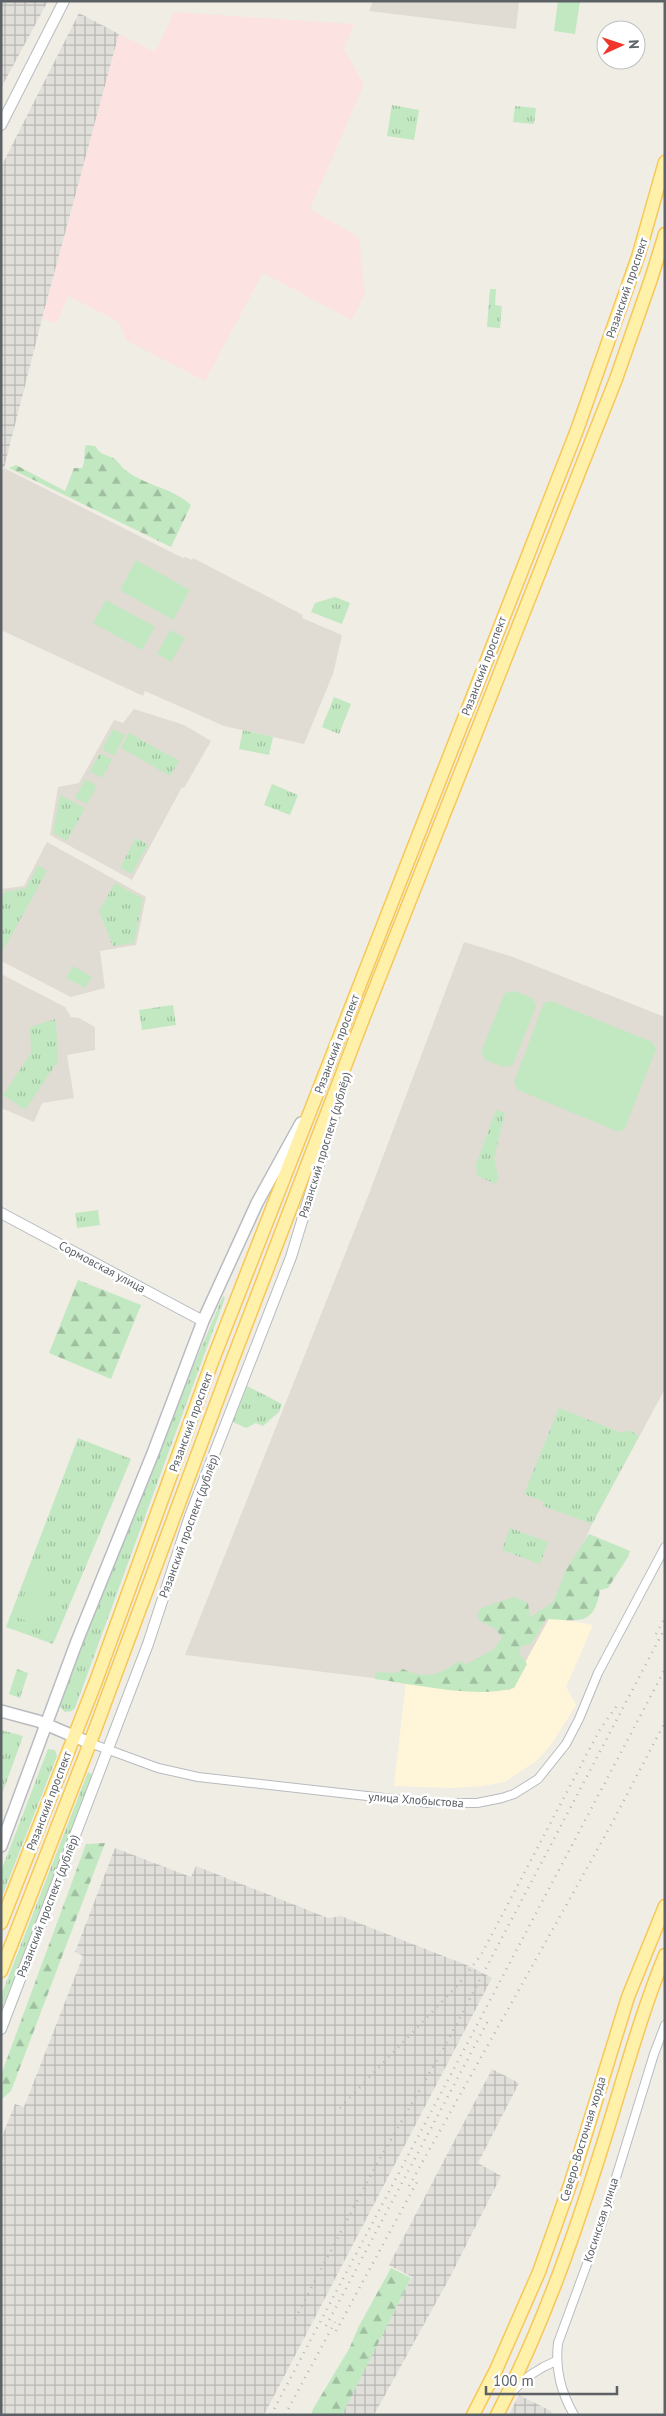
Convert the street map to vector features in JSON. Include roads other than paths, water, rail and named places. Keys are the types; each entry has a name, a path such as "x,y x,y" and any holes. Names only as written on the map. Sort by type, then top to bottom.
{"main road":[{"name":"Рязанский проспект","path":"1,1923 74,1736 212,1362 594,384 638,257 665,162"},
{"name":"Рязанский проспект","path":"1,1971 90,1742 229,1369 363,1019 616,379 652,279 665,234"},
{"name":"Рязанский проспект (дублёр)","path":"1,1846 46,1724 203,1321 257,1204 320,1088"},
{"path":"1,1711 46,1724 90,1742"},
{"name":"Северо-Восточная хорда","path":"473,2415 496,2370 536,2280 555,2230 628,1997 665,1906"},
{"name":"Северо-Восточная хорда","path":"499,2410 538,2330 558,2283 606,2137 640,2021 665,1955"}],"street":[{"path":"1,125 64,1"},
{"name":"Рязанский проспект (дублёр)","path":"1,2029 148,1644 190,1516 290,1257 318,1174 363,1019"},
{"name":"Сормовская улица","path":"1,1213 203,1321"},
{"name":"улица Хлобыстова","path":"90,1742 158,1768 190,1776 429,1803 462,1804 488,1801 514,1794 538,1779 566,1744 579,1719 598,1673 665,1547"},
{"name":"Косинская улица","path":"574,2415 563,2392 556,2360 562,2328 602,2222 665,2024"},
{"path":"499,2410 522,2381 543,2366 556,2360"}],"railway":[{"path":"656,1634 665,1618"},
{"path":"295,2319 374,2169 445,2046 665,1628"},
{"path":"271,2415 665,1669"},
{"path":"340,2108 458,1985 481,1955 599,1731 618,1704"},
{"path":"409,2186 610,1827 665,1722"},
{"path":"326,2326 489,2019"},
{"path":"336,2331 417,2182"},
{"path":"285,2415 335,2322"}]}
